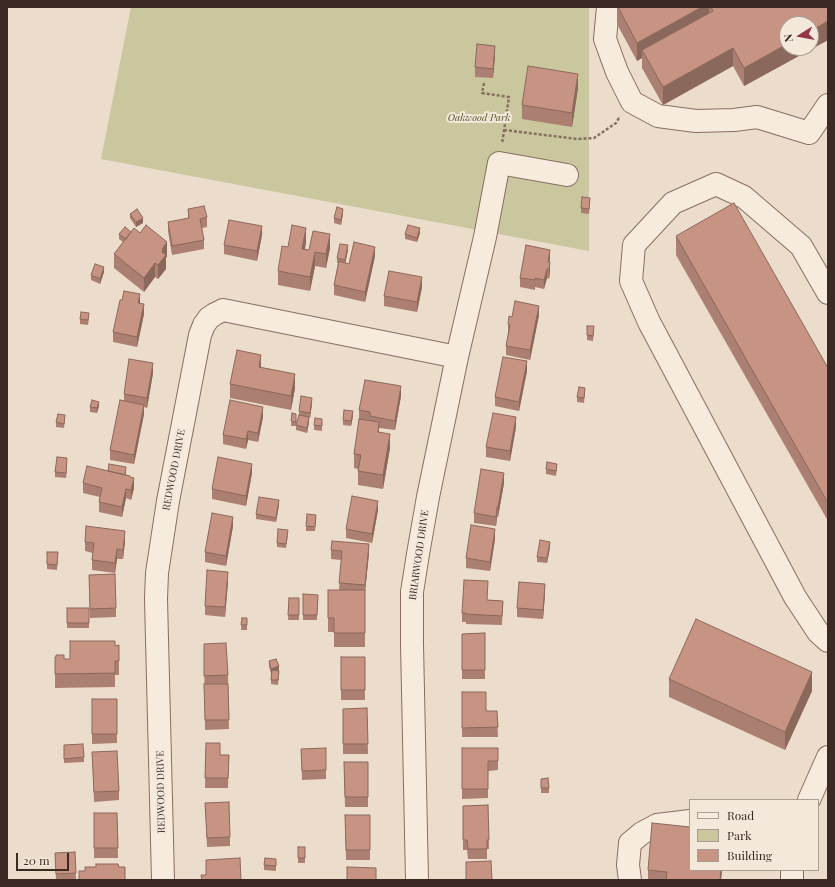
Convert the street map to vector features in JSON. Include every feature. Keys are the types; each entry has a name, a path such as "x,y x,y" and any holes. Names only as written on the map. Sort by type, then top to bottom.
{"street":[{"path":"608,7 605,39 617,72 632,102 658,116 696,121 734,120 757,117 809,133 828,105"},
{"path":"499,163 567,175"},
{"name":"BRIARWOOD DRIVE","path":"417,880 412,592 427,504 457,357 485,237 499,163"},
{"path":"828,293 801,246 744,197 716,184 673,204 634,245 632,281 649,322 795,597 818,632 828,640"},
{"name":"REDWOOD DRIVE","path":"163,880 156,599 157,573 169,493 200,335 204,325 209,318 223,310 457,357"},
{"path":"809,799 828,757"},
{"path":"630,880 628,865 630,843 642,833 657,825 689,821"}],"path":[{"path":"484,83 482,93 509,97 499,163"},
{"path":"504,130 577,139 594,138 616,123 625,108 632,102"}],"green space":[{"name":"Oakwood Park","path":"131,7 589,7 589,251 101,159"}],"building":[{"path":"618,7 702,7 637,43"},
{"path":"711,7 827,7 828,21 819,26 819,16 779,16 779,48 744,68 733,48 663,87 642,50 713,11"},
{"path":"477,44 495,46 493,69 475,67"},
{"path":"528,66 578,74 572,113 522,105"},
{"path":"582,197 590,198 589,209 581,208"},
{"path":"734,203 828,368 828,503 676,236"},
{"path":"204,206 207,217 200,219 204,240 172,246 168,222 189,218 188,209"},
{"path":"337,207 343,209 341,220 334,218"},
{"path":"137,209 143,218 136,222 130,214"},
{"path":"229,220 262,226 257,251 224,245"},
{"path":"146,225 167,242 162,249 162,252 166,255 158,265 155,263 144,278 114,254 134,228 140,233"},
{"path":"292,225 306,228 302,249 309,250 313,231 330,234 326,254 315,252 310,277 278,271 282,246 288,247"},
{"path":"408,225 420,228 417,238 405,234"},
{"path":"125,227 131,232 126,239 119,234"},
{"path":"354,242 375,247 365,292 334,285 339,261 349,264"},
{"path":"340,244 348,245 345,260 337,258"},
{"path":"526,245 550,250 548,262 550,262 549,269 547,269 544,280 535,278 535,280 520,278"},
{"path":"95,264 104,267 100,279 91,275"},
{"path":"389,271 422,277 417,302 384,296"},
{"path":"124,291 140,294 138,303 144,304 137,337 113,332 120,300 122,300"},
{"path":"515,301 539,306 530,350 506,346 510,325 508,324 509,316 512,317"},
{"path":"81,312 89,313 88,320 80,319"},
{"path":"587,326 594,326 593,336 587,335"},
{"path":"237,350 261,355 259,367 295,374 291,396 230,384"},
{"path":"503,357 527,361 519,402 495,397"},
{"path":"129,359 153,363 147,398 124,394"},
{"path":"365,380 401,386 395,421 370,416 370,412 359,410"},
{"path":"579,387 585,388 584,398 577,397"},
{"path":"301,396 312,398 310,413 299,411"},
{"path":"92,400 99,402 97,408 90,407"},
{"path":"120,400 144,405 134,455 110,450"},
{"path":"230,400 263,407 258,433 248,431 246,439 223,435"},
{"path":"344,410 353,411 351,421 343,420"},
{"path":"292,413 296,414 296,422 291,421"},
{"path":"493,413 516,417 510,451 486,447"},
{"path":"58,414 65,415 64,424 56,422"},
{"path":"299,415 309,417 307,428 296,425"},
{"path":"315,418 322,419 322,426 314,425"},
{"path":"359,419 379,422 378,432 390,434 383,475 358,471 361,455 354,454"},
{"path":"57,457 67,458 66,473 55,472"},
{"path":"218,457 252,464 246,496 212,489"},
{"path":"547,462 557,464 556,471 546,469"},
{"path":"109,464 126,467 125,475 108,471"},
{"path":"87,466 134,478 131,490 126,489 122,507 99,502 102,488 83,483"},
{"path":"481,469 504,473 496,517 474,513"},
{"path":"352,496 378,501 372,534 346,529"},
{"path":"259,497 279,500 276,518 256,514"},
{"path":"212,513 233,517 226,556 205,552"},
{"path":"307,514 316,515 315,527 306,526"},
{"path":"471,525 495,529 490,562 466,558"},
{"path":"86,526 125,531 123,550 117,549 115,563 92,560 94,543 85,542"},
{"path":"278,529 288,530 286,544 277,543"},
{"path":"540,540 550,542 547,558 537,557"},
{"path":"332,541 369,544 365,585 339,583 342,551 331,550"},
{"path":"47,552 58,552 57,565 47,564"},
{"path":"207,570 228,572 225,607 205,606"},
{"path":"115,574 116,608 90,609 89,575"},
{"path":"464,580 488,581 487,600 503,601 502,616 462,613"},
{"path":"519,582 545,584 543,610 517,608"},
{"path":"328,590 365,590 365,633 334,633 334,618 328,618"},
{"path":"303,594 318,595 317,615 303,615"},
{"path":"289,598 299,598 299,615 288,615"},
{"path":"67,608 89,608 89,623 67,623"},
{"path":"242,618 247,618 247,625 241,625"},
{"path":"696,619 812,672 785,732 669,679"},
{"path":"485,633 485,670 462,670 462,634"},
{"path":"70,641 115,641 115,646 119,645 119,661 115,661 115,673 55,674 56,655 64,655 64,659 70,659"},
{"path":"226,643 228,675 204,676 204,644"},
{"path":"341,657 365,657 365,690 341,690"},
{"path":"276,659 279,666 271,669 269,661"},
{"path":"272,670 279,671 278,680 271,680"},
{"path":"204,684 228,684 229,720 205,720"},
{"path":"462,692 486,692 486,711 497,711 498,727 462,728"},
{"path":"92,699 117,699 117,734 92,734"},
{"path":"367,708 368,744 343,744 343,709"},
{"path":"206,743 220,743 220,755 229,755 228,778 205,778"},
{"path":"83,744 84,757 64,759 64,745"},
{"path":"326,748 326,770 302,771 301,749"},
{"path":"462,748 498,748 498,761 488,761 488,789 462,789"},
{"path":"117,751 119,791 94,792 92,752"},
{"path":"344,762 368,762 368,797 345,797"},
{"path":"548,778 549,788 541,788 541,779"},
{"path":"229,802 230,837 207,838 205,803"},
{"path":"488,805 489,840 487,840 487,849 468,849 467,840 463,840 463,806"},
{"path":"94,813 117,813 118,848 94,848"},
{"path":"345,815 370,815 370,850 346,850"},
{"path":"652,823 689,827 689,871 721,871 720,880 666,880 667,872 648,870"},
{"path":"298,847 305,847 305,858 298,858"},
{"path":"75,852 76,873 56,874 55,853"},
{"path":"240,858 241,880 202,880 201,875 206,875 206,860"},
{"path":"265,858 276,859 276,866 264,865"},
{"path":"491,861 492,880 466,880 466,862"},
{"path":"96,864 118,864 119,867 125,867 125,880 79,880 79,871 85,871 85,867 96,867"},
{"path":"347,867 376,868 376,880 347,880"}]}
